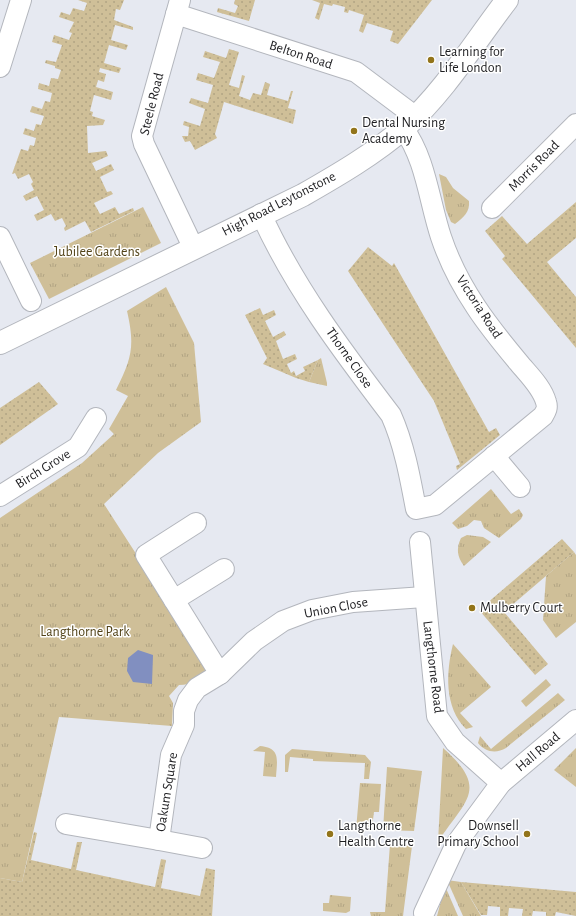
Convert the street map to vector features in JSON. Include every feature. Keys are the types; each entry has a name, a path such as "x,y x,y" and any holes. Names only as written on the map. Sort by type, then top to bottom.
{"street":[{"path":"0,67 20,0"},
{"name":"High Road Leytonstone","path":"0,343 303,194 336,176 410,122 453,74 507,0"},
{"name":"Belton Road","path":"178,7 356,72 410,122"},
{"name":"Steele Road","path":"178,7 142,136 144,144 194,247"},
{"name":"Victoria Road","path":"410,122 410,137 418,156 448,256 488,326 542,392 547,410 543,416 435,505 416,509"},
{"name":"Morris Road","path":"492,208 576,124"},
{"name":"Thorne Close","path":"262,214 270,233 300,286 329,331 391,415 406,462 416,509"},
{"path":"0,237 31,301"},
{"name":"Birch Grove","path":"0,496 78,447 96,418"},
{"path":"494,456 520,486"},
{"path":"196,523 146,554 220,674"},
{"name":"Langthorne Road","path":"420,542 424,597 437,716 455,742 501,783"},
{"path":"174,600 224,569"},
{"name":"Union Close","path":"188,700 196,688 220,674 254,641 283,621 312,610 353,602 424,597"},
{"name":"Oakum Square","path":"159,840 171,755 184,725 184,711 188,700"},
{"name":"Hall Road","path":"501,783 576,720"},
{"path":"424,913 456,844 501,783"},
{"name":"Oakum Square","path":"66,824 202,848"}],"green space":[{"path":"78,0 124,0 120,10 116,9 114,20 133,27 133,30 115,25 111,40 128,45 126,50 109,45 104,63 121,68 119,73 100,68 99,72 106,74 104,82 98,80 96,87 113,92 111,100 94,95 90,111 93,112 92,116 105,120 103,125 87,126 88,153 106,151 108,156 92,163 96,171 111,164 114,170 100,177 107,192 111,191 113,194 94,203 100,214 115,207 119,214 133,208 134,211 91,232 85,221 65,231 64,228 66,226 62,218 55,221 51,214 37,221 34,215 44,210 37,196 26,201 23,196 34,190 31,184 33,182 29,174 18,179 15,173 12,174 21,149 28,151 30,145 34,146 36,138 23,134 25,128 34,131 36,124 41,125 44,116 30,112 32,106 42,109 45,101 50,102 52,93 38,89 39,83 49,86 51,78 58,79 61,70 55,68 55,66 45,63 46,60 56,62 62,45 52,42 54,35 69,40 72,33 69,32 74,22 59,17 61,12 70,15 73,8 84,11 87,3"},
{"path":"235,0 255,0 249,21 217,12 218,8 235,13 238,6 234,4"},
{"path":"312,0 432,0 398,44 390,41 393,31 367,23 363,33 359,31 364,15 349,10 348,13 344,12 345,7 333,4 332,6 324,4 319,20 315,18 320,3"},
{"path":"229,49 239,52 229,85 239,88 242,75 245,76 239,96 250,100 253,93 261,95 265,82 270,84 267,95 288,101 291,91 293,91 288,108 296,110 293,124 224,102 215,134 217,138 195,150 190,141 185,142 182,136 188,136 189,127 183,125 184,121 200,126 205,109 189,103 191,98 208,103 213,85 196,80 198,73 214,78 220,62 203,57 205,51 226,58"},
{"path":"439,174 446,177 453,188 469,201 466,214 455,224 451,222 446,210"},
{"path":"576,202 576,238 547,262 576,297 576,348 502,259 505,256 485,231 502,216 527,244"},
{"name":"Jubilee Gardens","path":"143,207 161,243 49,299 30,263"},
{"path":"368,247 392,266 394,263 489,432 496,428 500,435 457,470 456,466 460,464 434,401 348,271"},
{"name":"Langthorne Park","path":"166,287 194,343 201,422 158,453 104,504 207,664 208,670 202,677 195,681 188,684 179,685 169,696 173,703 172,726 59,717 22,882 0,878 0,518 82,463 114,434 109,429 128,396 116,390 129,360 131,334 127,311"},
{"path":"260,308 263,315 274,310 276,315 265,321 273,337 284,331 286,335 276,341 283,359 295,354 297,359 287,364 291,373 294,371 296,376 305,371 303,367 318,360 309,382 263,364 267,358 245,315"},
{"path":"321,358 327,386 309,382 318,360"},
{"path":"39,382 58,404 0,445 0,408"},
{"path":"491,489 511,514 519,509 523,515 521,519 499,538 484,528 481,521 474,520 467,526 458,529 452,523"},
{"path":"467,535 483,537 491,542 464,566 459,556 458,545 461,538"},
{"path":"562,539 574,552 504,612 548,664 535,675 479,610"},
{"path":"574,552 576,555 576,622 556,638 543,620 546,576"},
{"path":"453,644 491,687 460,713 473,727 466,729 459,720 450,700 448,677"},
{"path":"546,679 551,685 526,707 521,701"},
{"path":"558,693 565,700 506,748 498,751 491,751 487,750 478,743 480,736 491,749"},
{"path":"260,746 272,749 275,752 277,760 276,777 263,776 265,752 253,751"},
{"path":"443,748 458,762 466,775 469,785 468,795 464,805 438,842"},
{"path":"576,748 576,787 554,770"},
{"path":"292,749 365,755 371,762 369,779 364,779 365,763 313,761 313,759 290,757 288,772 285,772 285,755"},
{"path":"387,767 422,771 414,831 383,830"},
{"path":"360,783 381,784 379,812 374,812 372,827 361,826 361,830 356,830"},
{"path":"34,832 37,833 31,860 71,869 77,842 82,842 76,870 155,887 161,859 166,860 161,888 200,896 206,868 215,870 212,916 0,916 0,878 22,882"},
{"path":"390,844 412,846 403,916 371,916 370,912 385,912"},
{"path":"447,880 461,882 481,916 463,916"},
{"path":"461,882 576,892 576,916 556,912 555,916 546,916 546,912 533,911 532,916 522,916 523,909 509,908 508,916 500,916 500,907 488,906 487,915 481,915"},
{"path":"445,886 458,916 437,916"},
{"path":"330,895 351,897 350,911 346,913 323,911 323,903 329,903"}],"water":[{"path":"138,650 153,655 152,684 133,682 127,671 128,658"}],"place":[{"name":"Learning for Life London","path":"431,60"},
{"name":"Dental Nursing Academy","path":"354,131"},
{"name":"Mulberry Court","path":"472,608"},
{"name":"Langthorne Health Centre","path":"330,834"},
{"name":"Downsell Primary School","path":"527,834"}]}
